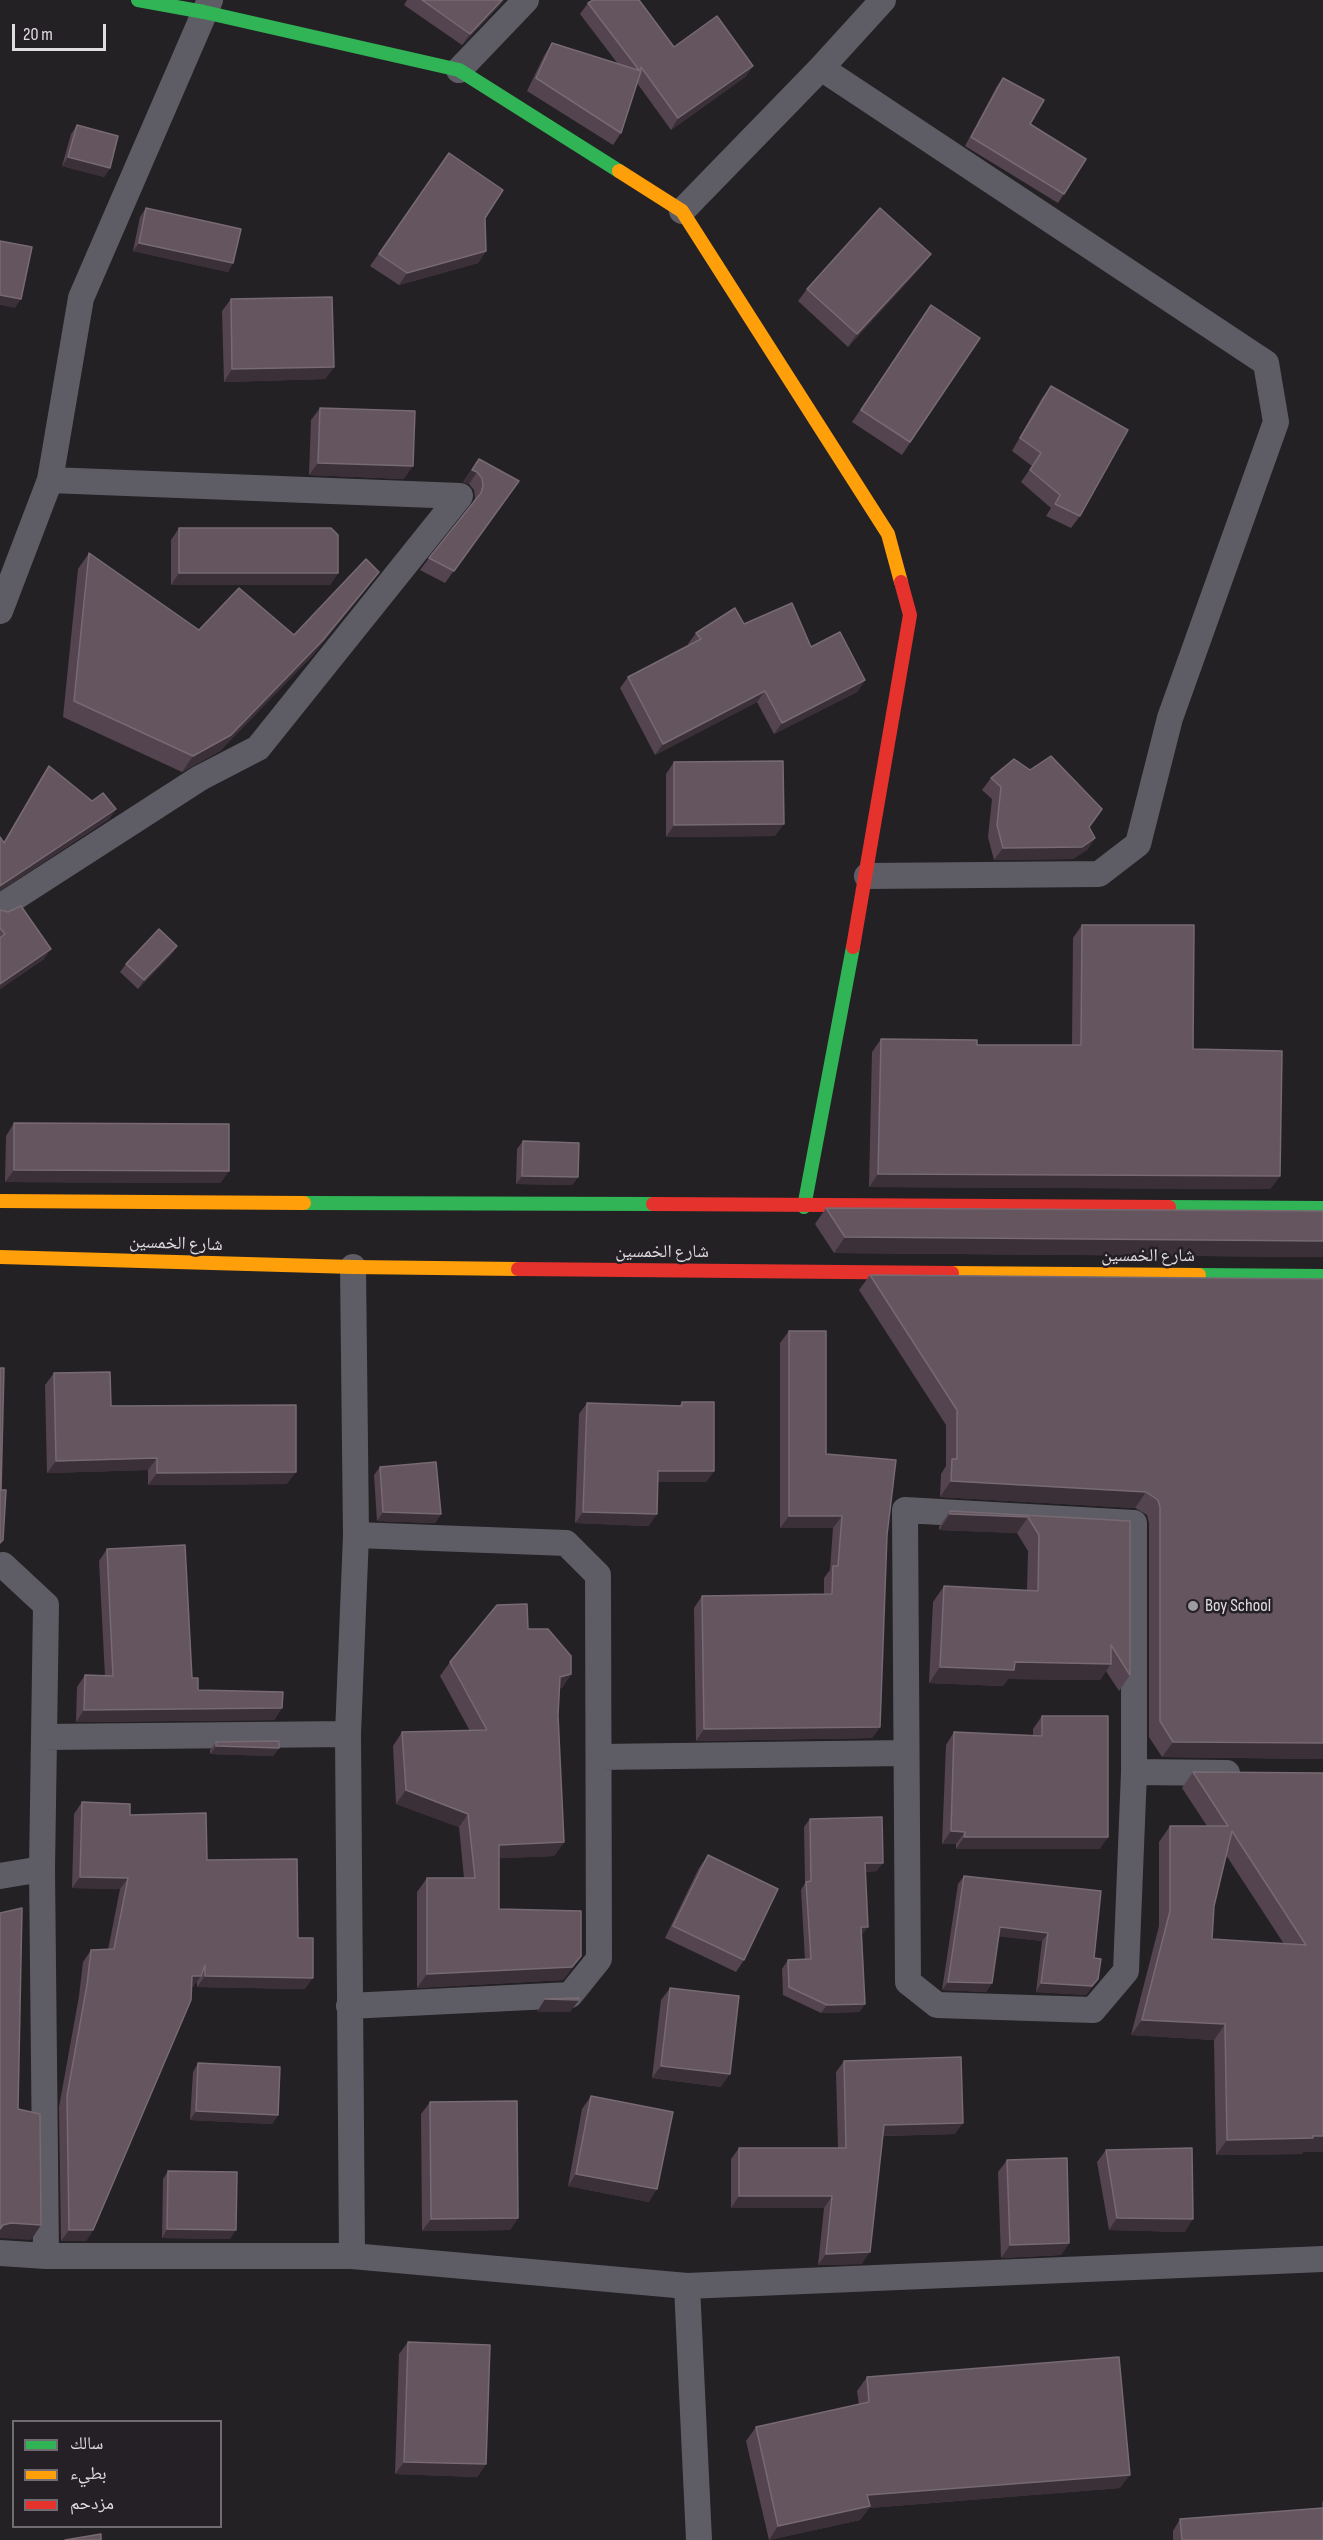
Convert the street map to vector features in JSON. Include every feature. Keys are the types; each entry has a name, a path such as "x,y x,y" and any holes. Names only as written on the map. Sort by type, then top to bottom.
{"main road":[{"path":"138,0 207,6 459,70 682,211 888,534 910,615 867,876 804,1207"},
{"path":"0,1201 1323,1208"},
{"name":"شارع الخمسين","path":"0,1257 353,1267 1323,1276"}],"street":[{"path":"459,70 526,0"},
{"path":"682,211 821,68 883,0"},
{"path":"1,608 50,480 81,298 207,6"},
{"path":"821,68 1266,363 1276,422 1170,718 1138,844 1099,874 867,876"},
{"path":"0,907 200,778 258,748 460,496 50,480"},
{"path":"352,2256 348,1734 357,1535 353,1267"},
{"path":"905,1510 1134,1523 1134,1772 1126,1971 1093,2010 937,2005 908,1982 906,1753 905,1510"},
{"path":"349,2006 570,1995 599,1959 598,1575 566,1543 357,1535"},
{"path":"0,1566 3,1565 46,1605 42,1869 46,2256"},
{"path":"44,1737 348,1734"},
{"path":"599,1757 906,1753"},
{"path":"1134,1772 1252,1773"},
{"path":"0,1876 42,1869"},
{"path":"0,2253 46,2256 352,2256 687,2286 1323,2259"},
{"path":"687,2286 699,2540"}],"building":[{"path":"422,0 502,0 470,34"},
{"path":"593,0 639,0 674,47 717,16 753,66 678,118 641,67 640,71 588,3"},
{"path":"552,43 641,71 621,133 536,78"},
{"path":"1003,78 1044,100 1030,124 1086,159 1064,194 971,137"},
{"path":"77,125 118,136 110,168 68,157"},
{"path":"449,153 503,190 485,218 486,251 407,273 379,254"},
{"path":"146,208 241,229 233,263 139,243"},
{"path":"880,208 931,254 857,334 807,289"},
{"path":"0,241 32,247 21,299 0,295"},
{"path":"332,297 334,367 232,369 231,299"},
{"path":"931,305 980,338 910,442 861,410"},
{"path":"1051,386 1128,430 1080,516 1055,504 1060,495 1030,470 1041,453 1020,438"},
{"path":"320,408 415,411 413,466 318,463"},
{"path":"479,459 519,481 454,571 429,558 481,493 482,478 472,470"},
{"path":"179,528 331,528 338,535 338,573 179,573"},
{"path":"89,553 199,630 239,588 294,635 366,559 379,572 323,640 231,735 193,756 74,701"},
{"path":"792,603 811,647 840,632 865,680 782,723 765,691 663,744 628,677 701,639 696,633 735,608 744,624"},
{"path":"1051,756 1102,809 1089,827 1095,838 1082,847 1003,848 997,825 1001,787 991,778 1014,759 1030,770"},
{"path":"783,761 784,824 674,825 674,762"},
{"path":"49,766 92,801 103,793 116,809 0,886 0,837 4,843"},
{"path":"21,906 51,949 0,984 0,938 5,934 0,928 0,910 8,912"},
{"path":"1082,925 1194,925 1193,1049 1282,1051 1280,1176 878,1174 881,1039 977,1040 977,1045 1081,1045"},
{"path":"159,929 177,946 144,980 126,964"},
{"path":"14,1123 229,1124 229,1171 14,1170"},
{"path":"523,1141 579,1143 578,1177 522,1176"},
{"path":"826,1208 1323,1211 1323,1241 845,1237"},
{"path":"870,1275 1323,1279 1323,1743 1173,1742 1160,1721 1160,1507 1158,1500 1146,1492 951,1481 952,1459 957,1459 957,1410"},
{"path":"789,1331 826,1331 826,1454 896,1460 887,1535 880,1727 704,1729 702,1596 832,1594 833,1566 838,1566 842,1516 789,1516"},
{"path":"0,1368 4,1368 1,1490 6,1490 3,1540 0,1543"},
{"path":"110,1372 111,1406 296,1405 296,1472 157,1473 157,1458 56,1461 54,1373"},
{"path":"682,1402 714,1402 714,1471 658,1471 657,1514 583,1512 587,1403 682,1406"},
{"path":"436,1462 441,1514 383,1512 380,1467"},
{"path":"950,1511 1130,1521 1130,1675 1111,1645 1111,1664 1015,1662 1014,1670 940,1667 944,1586 1038,1591 1039,1535 1028,1517 950,1514"},
{"path":"185,1545 192,1678 198,1678 198,1690 283,1692 282,1708 84,1710 85,1675 113,1676 107,1549"},
{"path":"527,1604 528,1629 548,1629 571,1656 571,1674 560,1677 558,1715 564,1842 499,1845 499,1909 581,1911 581,1956 572,1967 427,1974 427,1878 475,1878 468,1814 406,1790 402,1732 487,1730 450,1662 497,1605"},
{"path":"1042,1716 1108,1716 1108,1837 964,1837 965,1832 951,1831 954,1732 1042,1736"},
{"path":"279,1741 279,1748 216,1746 216,1742"},
{"path":"1193,1772 1323,1773 1323,2136 1227,2140 1225,2024 1142,2020 1170,1911 1170,1826 1228,1826","holes":["1232,1831 1306,1945 1212,1939 1214,1906"]},
{"path":"82,1802 130,1804 130,1815 206,1813 207,1860 297,1859 298,1938 313,1938 313,1978 205,1976 205,1965 201,1976 192,1976 191,2000 93,2230 69,2230 67,2096 91,1950 114,1949 128,1878 80,1877"},
{"path":"882,1817 883,1863 865,1863 868,1927 861,1927 865,2004 827,2005 789,1987 788,1960 811,1959 806,1882 811,1881 810,1819"},
{"path":"708,1855 778,1889 744,1960 673,1926"},
{"path":"964,1876 1101,1891 1094,1958 1101,1959 1098,1979 1092,1986 1041,1983 1048,1933 1000,1927 992,1983 948,1982"},
{"path":"22,1908 18,2109 40,2114 41,2225 11,2223 3,2225 0,2229 0,1913"},
{"path":"670,1988 739,1996 730,2074 661,2066"},
{"path":"579,1998 579,2000 545,1999"},
{"path":"961,2057 963,2123 884,2125 870,2252 826,2254 832,2196 739,2196 739,2148 846,2148 844,2061"},
{"path":"198,2063 280,2067 278,2115 196,2111"},
{"path":"591,2096 673,2112 657,2189 576,2174"},
{"path":"517,2101 518,2218 431,2219 430,2102"},
{"path":"1192,2148 1193,2219 1117,2218 1106,2150"},
{"path":"1067,2158 1069,2243 1010,2245 1007,2160"},
{"path":"168,2171 237,2172 236,2230 167,2229"},
{"path":"408,2342 490,2345 486,2464 404,2462"},
{"path":"1119,2357 1130,2475 867,2495 870,2506 778,2526 756,2427 869,2402 867,2377"},
{"path":"1323,2508 1323,2540 1182,2540 1180,2519"},
{"path":"101,2534 101,2540 65,2540"}],"traffic: fast":[{"path":"138,0 204,12 459,70 619,171"},
{"path":"804,1207 853,947"},
{"path":"304,1203 653,1204"},
{"path":"1169,1207 1323,1208"},
{"path":"1199,1275 1323,1276"}],"traffic: slow":[{"path":"619,171 682,211 888,534 901,582"},
{"path":"0,1201 304,1203"},
{"path":"0,1257 353,1267 518,1269"},
{"path":"952,1273 1199,1275"}],"traffic: jam":[{"path":"853,947 910,615 901,582"},
{"path":"653,1204 1169,1207"},
{"path":"518,1269 952,1273"}],"place":[{"name":"Boy School","path":"1193,1606"}]}
